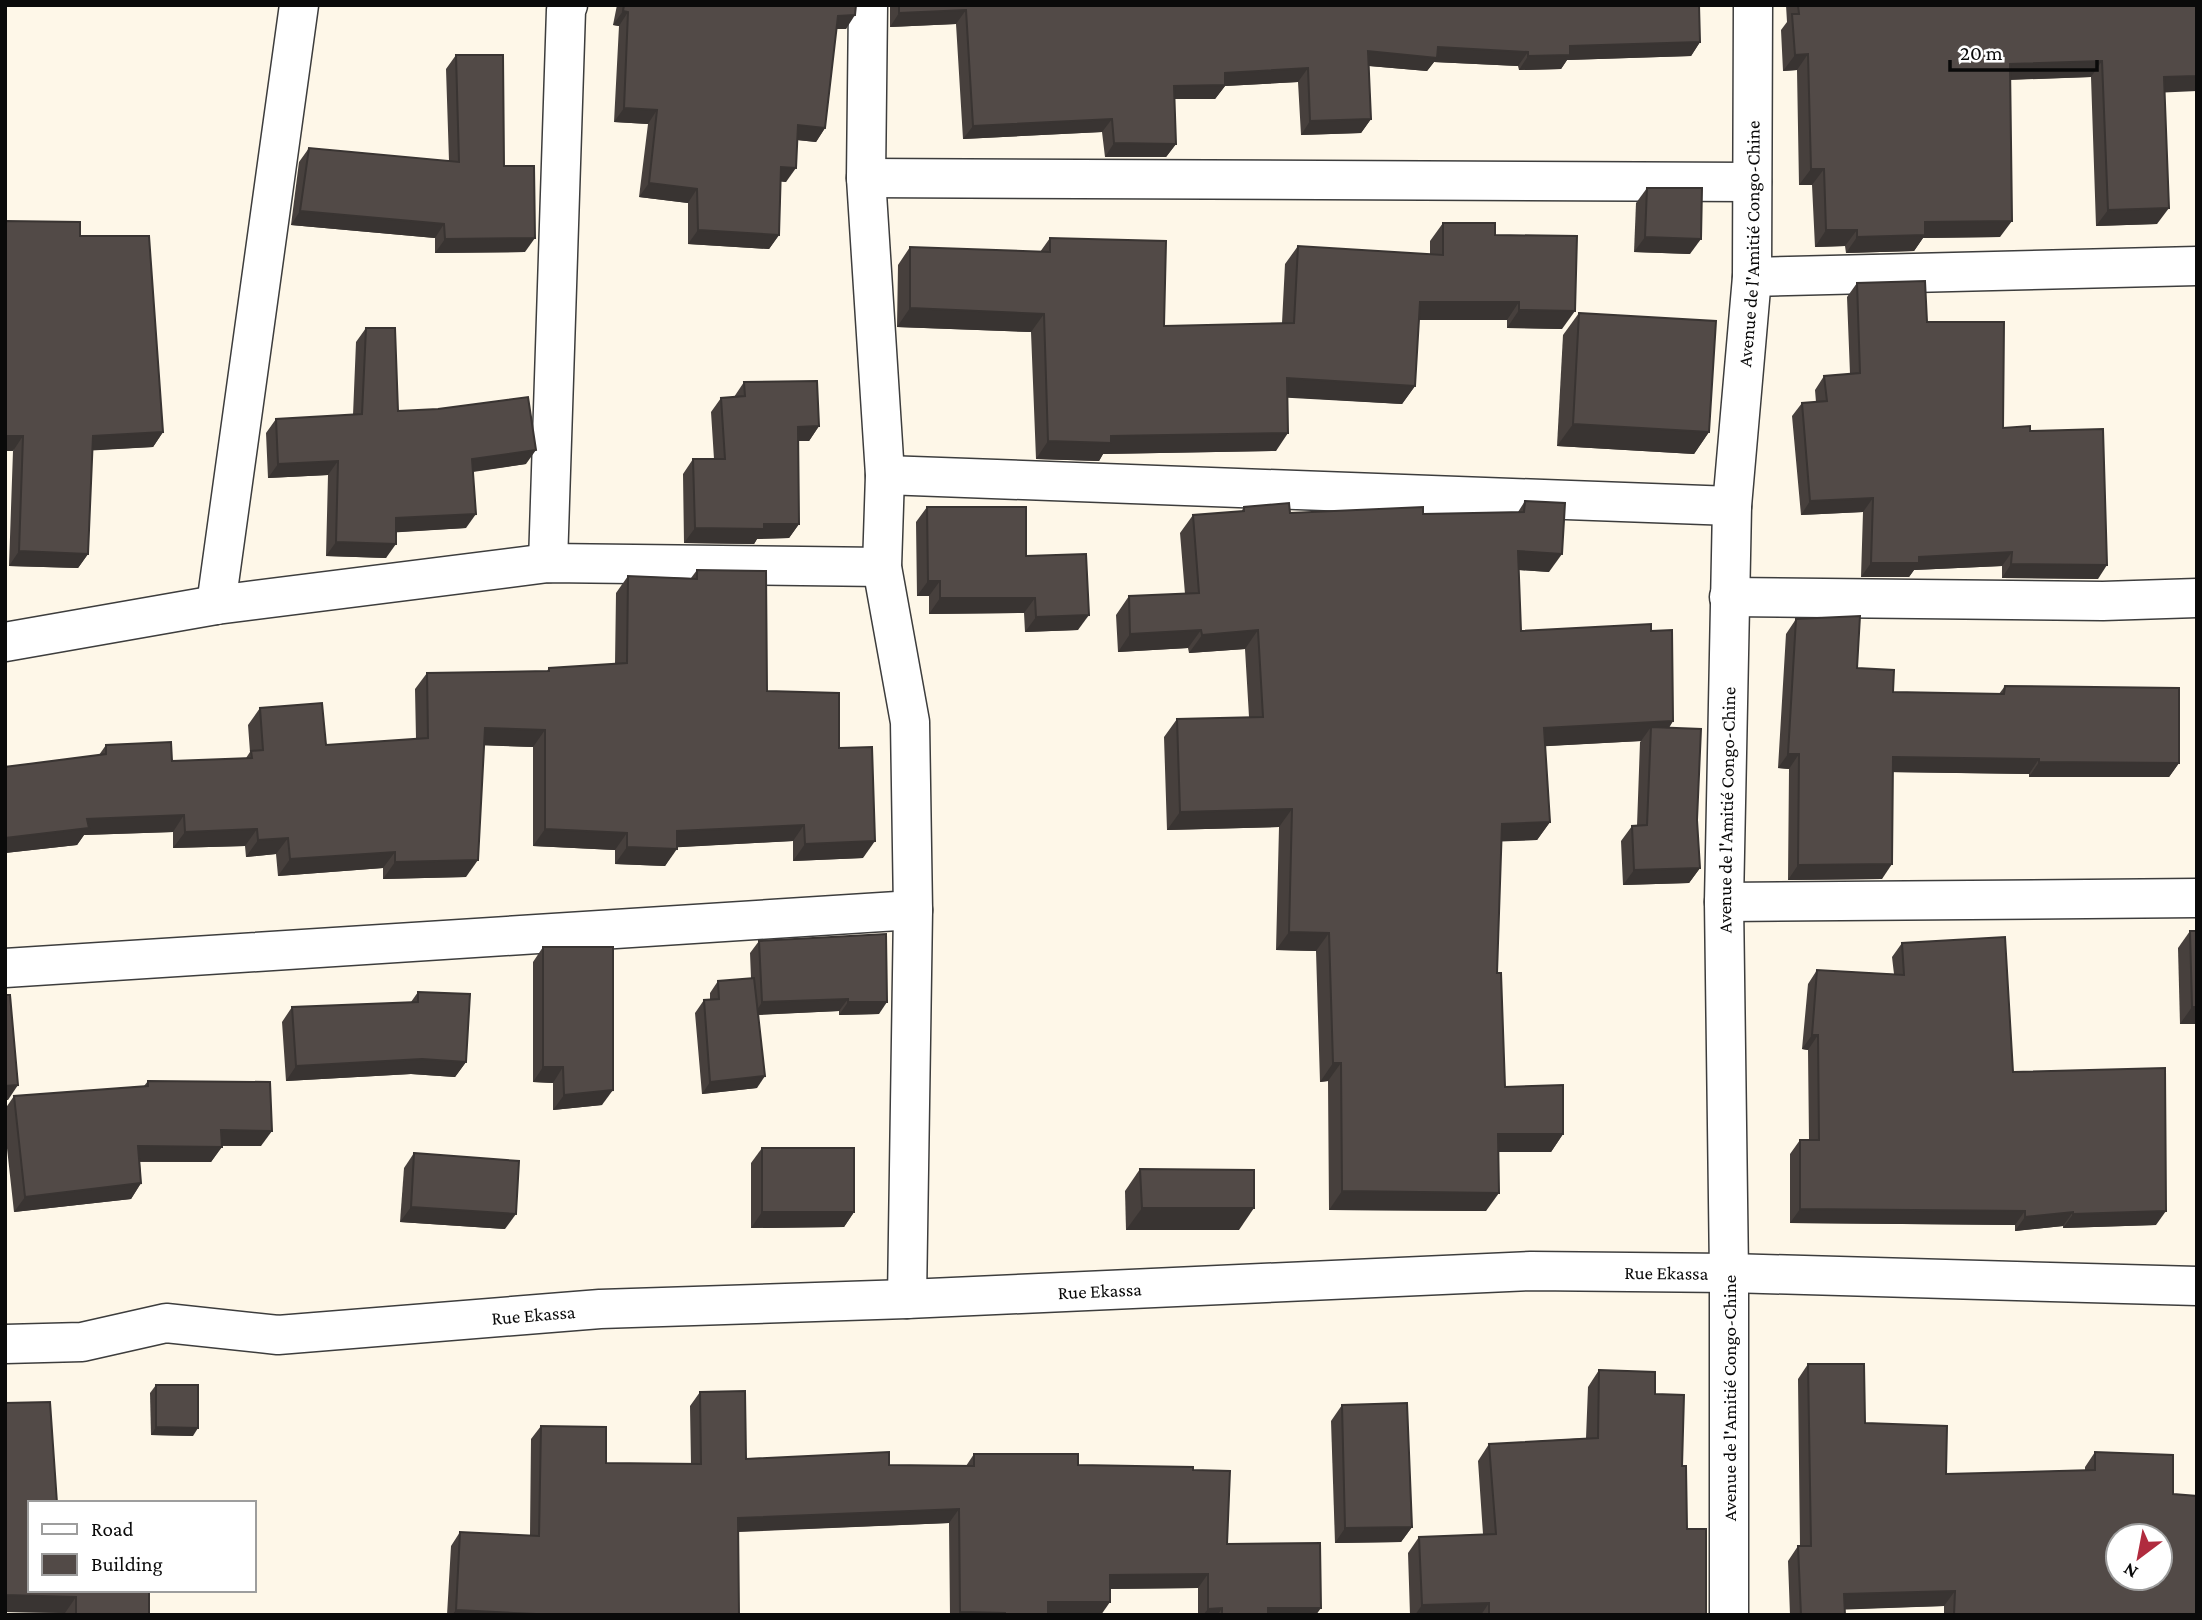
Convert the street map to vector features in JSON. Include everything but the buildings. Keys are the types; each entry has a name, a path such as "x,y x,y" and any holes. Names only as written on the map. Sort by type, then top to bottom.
{"street":[{"path":"216,605 299,5"},
{"path":"548,563 568,5"},
{"path":"868,5 866,178 885,475 882,567 910,722 913,911 906,1299"},
{"name":"Avenue de l'Amitié Congo-Chine","path":"1728,1615 1729,1273 1724,902 1732,506 1752,277 1753,5"},
{"path":"866,178 1752,182"},
{"path":"1752,277 2197,266"},
{"path":"885,475 1732,506"},
{"path":"5,642 216,605 548,563 882,567"},
{"path":"1729,597 2103,601 2197,598"},
{"path":"1724,902 2197,898"},
{"path":"5,968 913,911"},
{"name":"Rue Ekassa","path":"5,1344 82,1342 166,1323 278,1335 600,1309 906,1299 1531,1271 1729,1273 2197,1286"}]}
